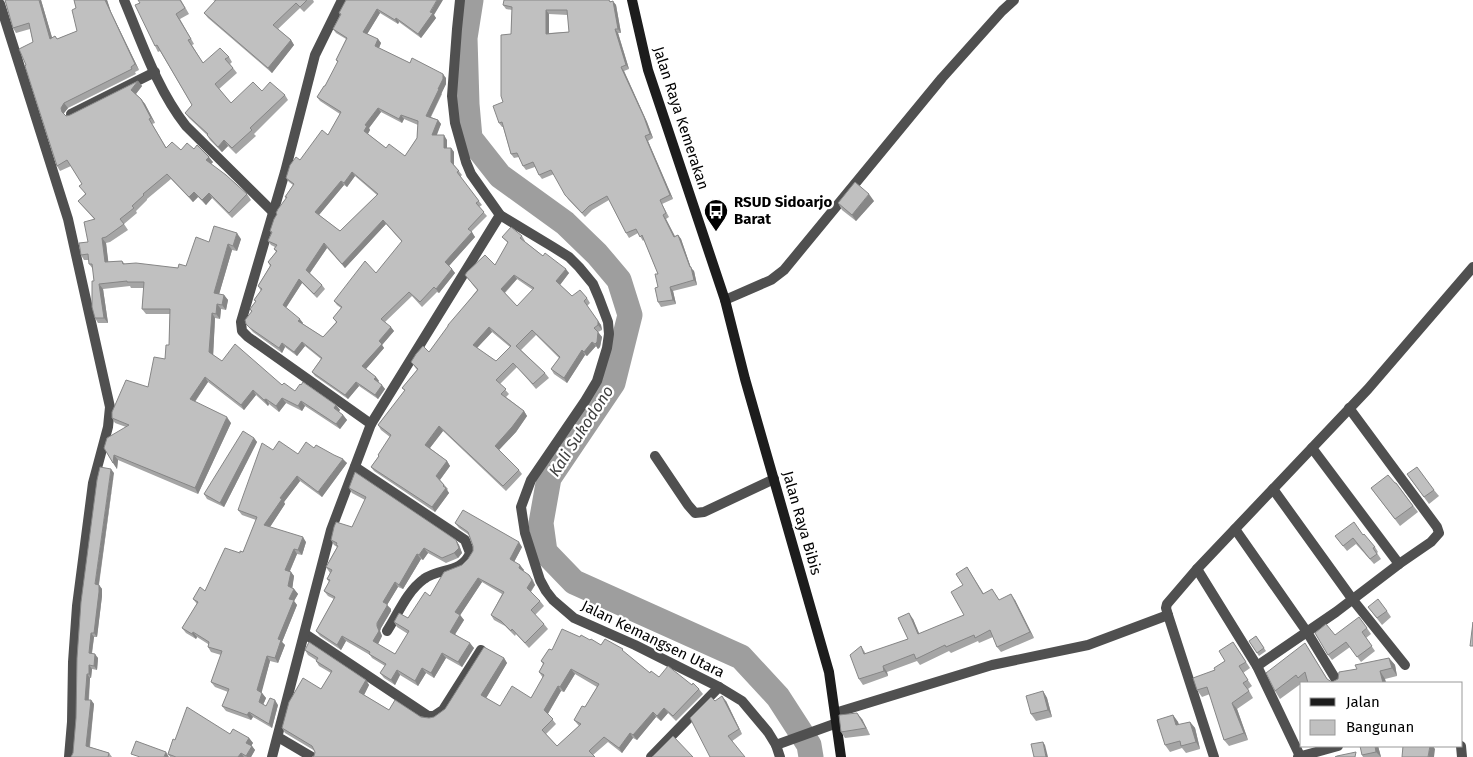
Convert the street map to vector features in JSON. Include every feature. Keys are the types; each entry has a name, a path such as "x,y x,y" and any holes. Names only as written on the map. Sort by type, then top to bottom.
{"main road":[{"name":"Jalan Raya Kemerakan","path":"632,0 648,70 725,300"},
{"name":"Jalan Raya Bibis","path":"725,300 745,379 829,672 842,757"}],"street":[{"path":"124,0 168,99 186,126 274,213"},
{"path":"342,0 315,55 274,213 241,322 242,331 248,337 371,424"},
{"path":"272,757 331,530 371,424 500,215 470,174 455,123 452,96 460,0"},
{"path":"725,300 771,280 784,270 942,78 1014,0"},
{"path":"0,4 68,219 110,408 108,427 93,482 77,606 69,757"},
{"path":"71,114 155,72"},
{"name":"Jalan Kemangsen Utara","path":"500,215 569,257 593,284 608,322 607,348 597,381 586,401 531,480 521,507 525,532 540,580 553,600 574,618 635,645 719,687 742,701 779,744 780,757"},
{"path":"1214,757 1168,615 1167,604 1349,408 1473,267"},
{"path":"1257,666 1353,600 1435,539 1439,534 1439,531 1349,408"},
{"path":"1312,448 1399,564"},
{"path":"655,456 688,505 696,513 704,512 774,479"},
{"path":"355,467 465,540 470,553 468,559 461,565 424,578 409,595 387,631"},
{"path":"1274,489 1353,600 1404,665"},
{"path":"1235,530 1307,632 1337,682"},
{"path":"1198,569 1257,666 1299,757 1334,747"},
{"path":"779,744 812,731 836,718 992,665 1088,646 1168,615"},
{"path":"305,634 428,716 434,716 443,710 481,650"},
{"path":"651,757 719,687"},
{"path":"278,736 312,757"}],"building":[{"path":"5,0 39,0 50,39 55,36 57,39 77,31 72,10 76,8 74,0 105,0 135,64 131,67 132,69 64,103 61,108 62,112 66,116 70,115 138,81 131,90 141,99 151,118 149,119 166,148 172,142 181,150 187,143 194,149 197,145 209,157 206,160 247,194 229,213 209,193 202,200 194,192 189,197 167,174 143,194 132,206 134,208 120,219 124,224 102,238 105,262 122,261 123,264 136,263 178,268 179,264 186,266 196,237 209,242 214,226 237,233 233,246 228,244 214,293 224,295 222,305 217,304 216,314 212,313 209,352 222,361 235,344 282,385 284,383 295,391 303,382 336,405 334,408 343,415 336,424 301,401 298,406 282,398 276,406 266,399 264,400 253,390 241,405 205,377 190,399 227,417 195,488 114,455 113,463 104,448 107,438 129,425 112,418 112,412 126,380 148,387 154,357 165,359 166,345 169,345 170,309 142,309 144,282 127,281 99,284 104,318 95,318 92,307 92,281 94,281 92,264 89,264 88,254 81,255 79,243 88,242 84,222 95,219 78,201 86,194 79,186 82,184 67,160 57,166 26,65 19,49 33,42 29,23 13,28"},
{"path":"138,0 180,0 185,8 176,14 191,39 188,40 203,63 220,48 229,57 225,59 233,68 215,84 231,103 253,82 262,91 270,82 285,95 232,148 224,140 218,147 208,134 185,113 192,105 157,45 155,46 135,5 140,3"},
{"path":"216,0 307,0 300,7 296,3 273,25 291,40 268,68 204,13"},
{"path":"346,0 437,0 430,12 433,13 418,34 396,18 395,20 377,9 363,32 378,39 375,46 410,63 412,58 443,74 439,89 426,116 438,120 432,135 444,135 444,148 451,148 451,162 479,201 476,203 484,212 468,229 472,232 445,262 452,269 436,289 434,287 420,302 409,292 381,319 391,327 379,341 382,344 362,366 376,377 374,379 382,385 375,395 356,382 345,395 312,372 322,358 302,342 294,352 282,343 279,348 250,328 245,320 252,311 250,309 256,301 254,300 262,289 258,286 271,265 268,262 277,251 274,249 277,245 268,241 276,213 294,184 286,178 290,165 296,157 300,160 322,130 328,135 341,112 317,97 338,61 336,60 347,38 333,29 341,14 339,13","holes":["378,108 399,119 401,115 418,121 417,138 405,156 389,144 386,148 364,131 367,126 365,125","352,172 378,194 340,231 315,212 341,181 344,183","383,220 402,241 376,273 365,261 334,301 342,307 333,318 337,322 323,337 298,321 300,319 283,305 299,279 314,294 322,285 306,270 324,243 342,264"]},
{"path":"504,0 613,1 618,29 615,29 626,65 621,67 644,117 650,134 645,136 670,195 660,200 666,213 663,215 674,237 678,235 691,267 694,280 670,287 673,300 658,302 655,288 658,287 655,274 658,274 642,235 640,237 636,229 626,233 607,196 589,206 582,213 565,195 551,170 539,175 533,162 523,166 517,153 511,154 502,122 499,123 493,106 503,102 501,96 501,35 511,34 512,7 503,5","holes":["546,10 567,10 569,32 546,34"]},
{"path":"855,182 869,194 852,215 838,203"},
{"path":"511,227 522,236 520,238 543,256 545,253 566,269 556,281 572,296 580,290 587,298 584,301 598,321 598,325 594,328 598,332 597,342 595,344 592,342 584,352 582,350 564,378 551,369 560,357 532,330 516,346 545,373 533,384 513,363 496,380 506,389 501,394 524,411 495,446 519,470 503,486 439,426 425,445 447,461 436,476 446,488 432,507 371,467 391,435 378,425 405,390 402,388 418,369 411,362 416,354 423,346 429,352 448,325 478,290 465,275 485,255 495,265 508,242 502,237","holes":["514,275 534,288 517,306 501,289","489,327 511,346 496,361 473,345"]},
{"path":"243,431 254,438 220,503 204,494"},
{"path":"279,441 298,454 306,442 314,448 316,445 343,459 318,492 297,476 280,498 282,499 264,525 303,537 298,550 294,549 285,570 291,572 288,586 294,589 289,599 294,600 278,639 281,640 275,658 267,656 257,690 262,693 259,702 266,706 270,698 275,700 269,724 249,712 247,715 222,706 229,689 211,682 222,651 208,647 209,642 193,632 192,634 182,628 198,602 193,599 200,587 205,591 225,548 240,553 240,551 243,552 257,517 238,510 262,443 273,450"},
{"path":"100,467 111,469 95,584 99,585 99,592 94,633 91,633 89,653 95,654 94,666 89,665 89,674 87,674 85,700 91,700 86,746 109,753 108,757 71,757 76,718 77,658 81,602"},
{"path":"1417,467 1434,490 1424,497 1407,474"},
{"path":"355,472 456,540 459,548 454,553 442,558 424,548 419,555 417,554 399,585 395,582 383,602 387,606 377,623 379,631 373,641 395,654 409,631 394,622 399,613 408,618 425,592 430,596 444,572 462,565 468,559 473,551 473,546 468,532 455,523 463,510 519,542 510,559 520,565 519,568 529,575 532,580 527,588 540,601 531,610 544,624 525,643 512,629 511,631 501,621 491,615 504,592 478,578 455,612 460,615 450,632 470,643 458,662 442,653 431,673 422,668 415,681 397,670 391,680 380,673 386,664 369,654 370,652 342,636 337,645 316,631 335,597 324,591 330,580 327,579 332,570 326,567 338,546 336,545 337,543 331,540 334,527 336,522 352,527 366,497 349,488"},
{"path":"1388,475 1413,506 1395,519 1371,488"},
{"path":"1354,522 1375,547 1373,548 1377,554 1370,559 1353,538 1343,546 1335,536"},
{"path":"967,567 983,594 992,589 999,600 1011,594 1030,632 997,647 990,630 975,638 974,635 946,647 945,645 916,659 914,654 883,666 884,671 859,679 850,655 861,646 864,654 908,639 898,618 909,613 918,634 964,615 951,592 963,585 956,574"},
{"path":"1378,599 1387,611 1377,618 1368,607"},
{"path":"1359,617 1367,628 1362,632 1372,646 1357,657 1346,642 1328,655 1315,633 1326,624 1335,635"},
{"path":"1473,622 1473,646 1470,646"},
{"path":"562,629 580,637 581,635 591,639 601,645 605,639 623,649 650,673 651,671 659,677 668,666 699,689 673,716 664,708 657,716 653,712 633,735 630,733 619,748 604,737 589,751 595,757 312,757 315,752 312,746 282,728 289,702 303,678 321,689 332,671 316,661 318,658 305,650 309,642 366,680 359,692 389,710 395,700 421,717 429,718 434,717 445,709 484,647 504,658 481,695 500,706 512,686 531,698 544,675 539,672 544,663 541,661 549,649 552,650","holes":["571,669 599,684 585,707 582,706 574,720 581,724 557,746 542,730 553,719 544,710 558,686 560,687"]},
{"path":"1256,636 1264,648 1257,653 1249,641"},
{"path":"1233,642 1246,662 1239,666 1248,680 1243,683 1249,691 1232,703 1244,733 1224,740 1207,687 1197,690 1193,678 1215,670 1214,668 1225,661 1219,651"},
{"path":"1305,643 1327,679 1332,682 1308,682 1305,672 1298,678 1296,675 1275,691 1266,673"},
{"path":"1389,658 1392,668 1380,671 1383,682 1332,682 1338,679 1339,672 1357,669 1355,665"},
{"path":"1043,691 1048,710 1031,714 1026,696"},
{"path":"722,696 739,729 728,736 745,757 710,757 690,718 711,697 715,701"},
{"path":"187,707 230,734 233,729 249,738 246,743 252,746 246,756 241,753 238,757 176,757 168,754"},
{"path":"857,713 866,728 841,732 839,715"},
{"path":"1173,715 1176,725 1190,722 1196,742 1181,746 1180,741 1165,745 1157,720"},
{"path":"673,736 693,757 652,757"},
{"path":"136,741 166,752 164,757 140,757 131,754"},
{"path":"1043,742 1046,757 1034,757 1031,744"},
{"path":"1360,747 1375,747 1376,752 1362,755"},
{"path":"1403,747 1430,747 1428,757 1402,757"},
{"path":"1356,752 1355,757 1335,757 1337,756"}],"waterway":[{"name":"Kali Sukodono","path":"471,0 465,38 470,138 500,176 565,223 597,254 619,280 630,315 613,383 549,478 541,523 545,552 574,582 741,657 778,697 809,745 811,757"}],"place":[{"name":"RSUD Sidoarjo Barat","path":"716,232"}]}
